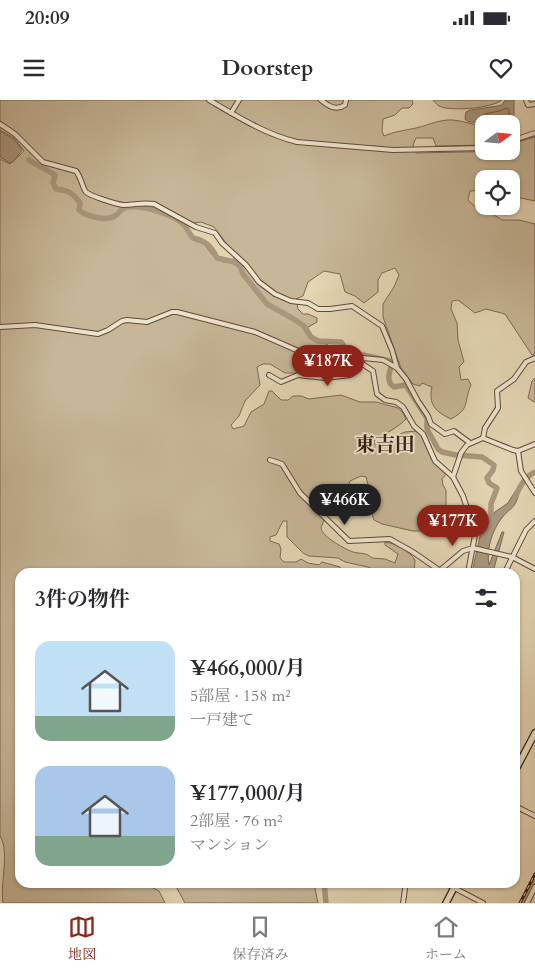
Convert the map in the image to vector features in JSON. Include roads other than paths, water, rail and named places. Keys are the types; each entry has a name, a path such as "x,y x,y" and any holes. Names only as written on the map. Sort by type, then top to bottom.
{"main road":[{"path":"520,762 535,733"},
{"path":"446,903 454,888"}],"street":[{"path":"210,100 230,113 268,132 297,142 393,150 475,148"},
{"path":"230,113 239,100"},
{"path":"321,100 330,107 335,108 342,108 346,100"},
{"path":"526,100 528,105 535,104"},
{"path":"0,124 15,134 43,162 76,171 88,194 118,204 154,204 196,227 215,233 222,243 246,264 259,282 275,294 291,301 308,302 318,309 352,306 382,326 397,368"},
{"path":"520,138 535,133"},
{"path":"0,327 35,325 98,334 122,321 147,322 177,312 255,332 310,356 338,362 356,361 361,363 373,371 377,394 385,400 396,402 403,406 414,426 423,434 439,466 453,476 475,524 476,530 469,568"},
{"path":"269,375 281,382 298,374 318,377 350,376 359,369 362,359 366,357 383,360 397,368 406,378 431,424 445,434 454,431 470,443"},
{"path":"483,438 486,425 498,408 497,391 514,379 526,362 535,358"},
{"path":"453,476 461,455 470,443 483,438 502,447 518,451 535,444"},
{"path":"518,451 521,471 535,493"},
{"path":"270,460 282,464 300,493 349,541 390,539 413,552 434,568"},
{"path":"506,568 526,530 535,521"},
{"path":"442,568 463,552 473,548 512,557 535,569"},
{"path":"520,808 535,816"},
{"path":"403,903 405,888"},
{"path":"460,888 483,903"},
{"path":"527,903 535,888"}],"water":[{"path":"505,100 514,100 514,115 475,115 475,122 469,122 465,119 466,112 470,110 502,105"},
{"path":"0,131 15,140 22,150 14,161 10,163 0,157"},
{"path":"516,490 519,493 516,503 504,515 490,541 489,565 502,532 504,532 494,568 473,568 481,532 495,512 508,503"}],"waterway":[{"path":"29,160 55,175 53,183 56,189 72,194 80,203 79,210 86,214 111,218 117,215 123,208 140,207 156,210 177,219 193,238 208,245 217,258 234,262 240,266 243,274 267,304 304,326 311,337 318,341 341,342 352,357 363,355 390,361 392,363 389,376 391,385 394,387 405,385 407,387 427,418 427,429 438,449 442,452 456,455 482,457 494,465 487,478 489,483 497,488 491,504 491,519"},
{"path":"515,497 525,479 535,472"},
{"path":"524,903 535,881"},
{"path":"325,888 326,903"}],"railway":[{"path":"520,903 535,874"}],"district":[{"name":"東吉田","path":"385,444"}]}
